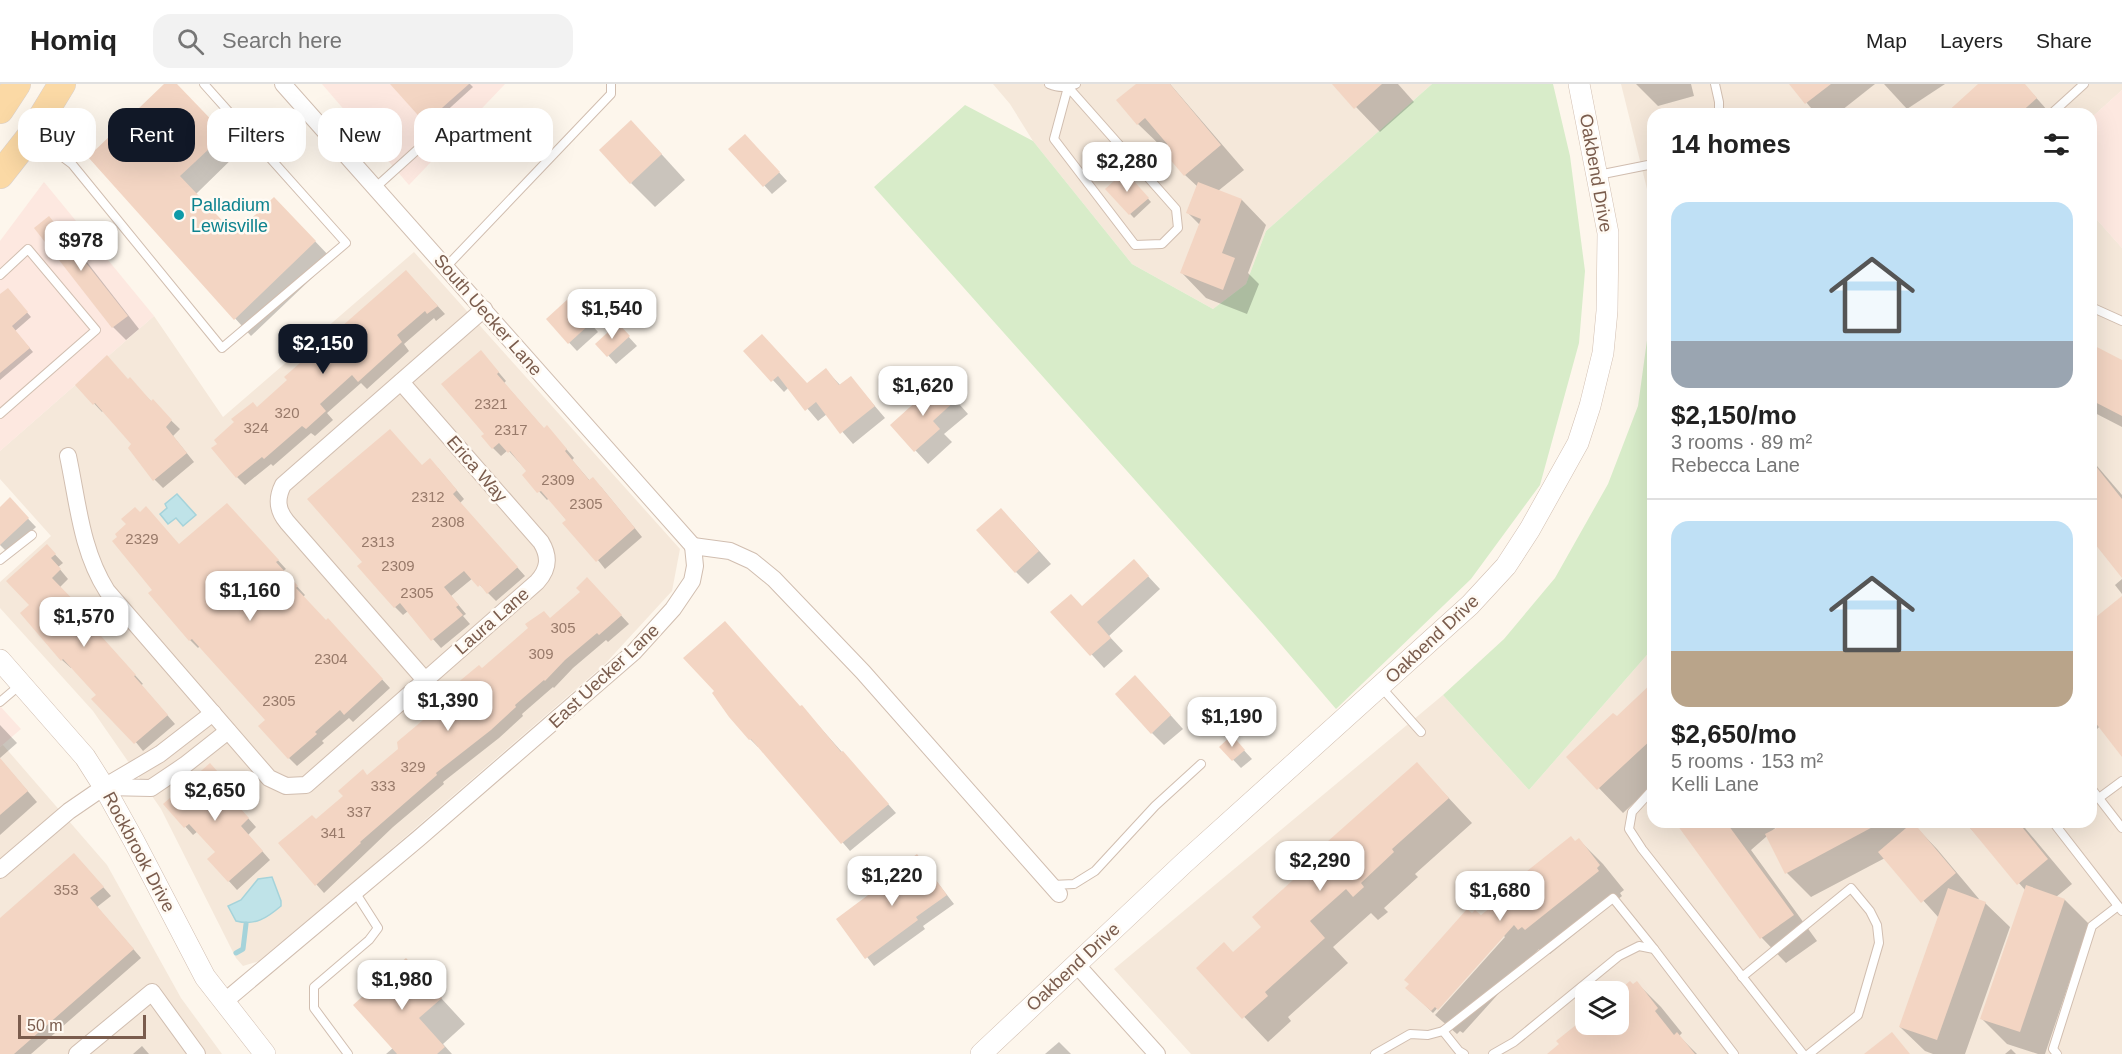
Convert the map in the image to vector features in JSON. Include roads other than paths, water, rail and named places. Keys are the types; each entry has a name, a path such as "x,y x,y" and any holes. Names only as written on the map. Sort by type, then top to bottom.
{"main road":[{"path":"0,110 17,84"},
{"path":"47,108 62,84"},
{"path":"0,175 18,152"}],"street":[{"name":"South Uecker Lane","path":"283,84 693,546"},
{"name":"Oakbend Drive","path":"981,1054 1184,863 1470,605 1506,566 1530,529 1578,443 1603,352 1607,311 1608,233 1579,84"},
{"path":"425,680 287,522 278,508 278,500 283,485 484,309"},
{"name":"Erica Way","path":"401,382 541,542 548,558"},
{"path":"68,456 85,545 98,576 117,604 228,731 151,788 104,787"},
{"path":"693,546 730,551 752,561 774,579 863,672 1055,890"},
{"name":"East Uecker Lane","path":"225,1001 634,652 673,609 692,581 695,566 693,546"},
{"name":"Laura Lane","path":"228,731 269,778 286,786 306,784 537,582 543,575 548,558"},
{"name":"Rockbrook Drive","path":"0,660 85,757 104,787 205,976 266,1054"},
{"path":"0,870 69,811 160,754 213,713"},
{"path":"1076,964 1157,1054"},
{"path":"77,1054 152,992 197,1054"}],"lane":[{"path":"69,162 222,348 346,243 204,84"},
{"path":"446,267 611,94 611,84"},
{"path":"1048,84 1058,88 1072,86"},
{"path":"1715,84 1719,108"},
{"path":"2058,108 2085,84"},
{"path":"1072,86 1176,208 1178,228 1162,244 1135,245 1054,139 1072,86"},
{"path":"376,187 414,153"},
{"path":"1597,175 1647,165"},
{"path":"0,275 28,249 96,330 0,414"},
{"path":"2097,310 2122,321"},
{"path":"0,560 32,535"},
{"path":"0,702 22,684"},
{"path":"1380,686 1421,732"},
{"path":"1055,890 1074,884 1095,871 1163,799 1201,764"},
{"path":"2099,798 2122,781"},
{"path":"1647,796 1632,812 1629,829 1642,849 1803,1054"},
{"path":"2097,796 2122,828"},
{"path":"2057,1054 2053,1049 2092,926 2120,908 2058,828"},
{"path":"1742,977 1851,888 1877,925 1879,943 1858,1015 1809,1054"},
{"path":"348,1054 314,1008 314,987 369,940 378,928 355,892"},
{"path":"1375,1054 1410,1034 1428,1035 1443,1031 1613,898 1734,1054"},
{"path":"1493,1054 1531,1029 1619,956 1639,946 1654,950"},
{"path":"1443,1031 1464,1054"}],"water":[{"path":"177,494 196,515 183,526 176,518 168,524 160,514 167,508 165,504"},
{"path":"272,877 281,906 255,922 236,921 228,906 241,900 258,879"}],"waterway":[{"path":"236,953 243,949 246,924"}],"place":[{"name":"Palladium Lewisville","path":"179,215"}]}
